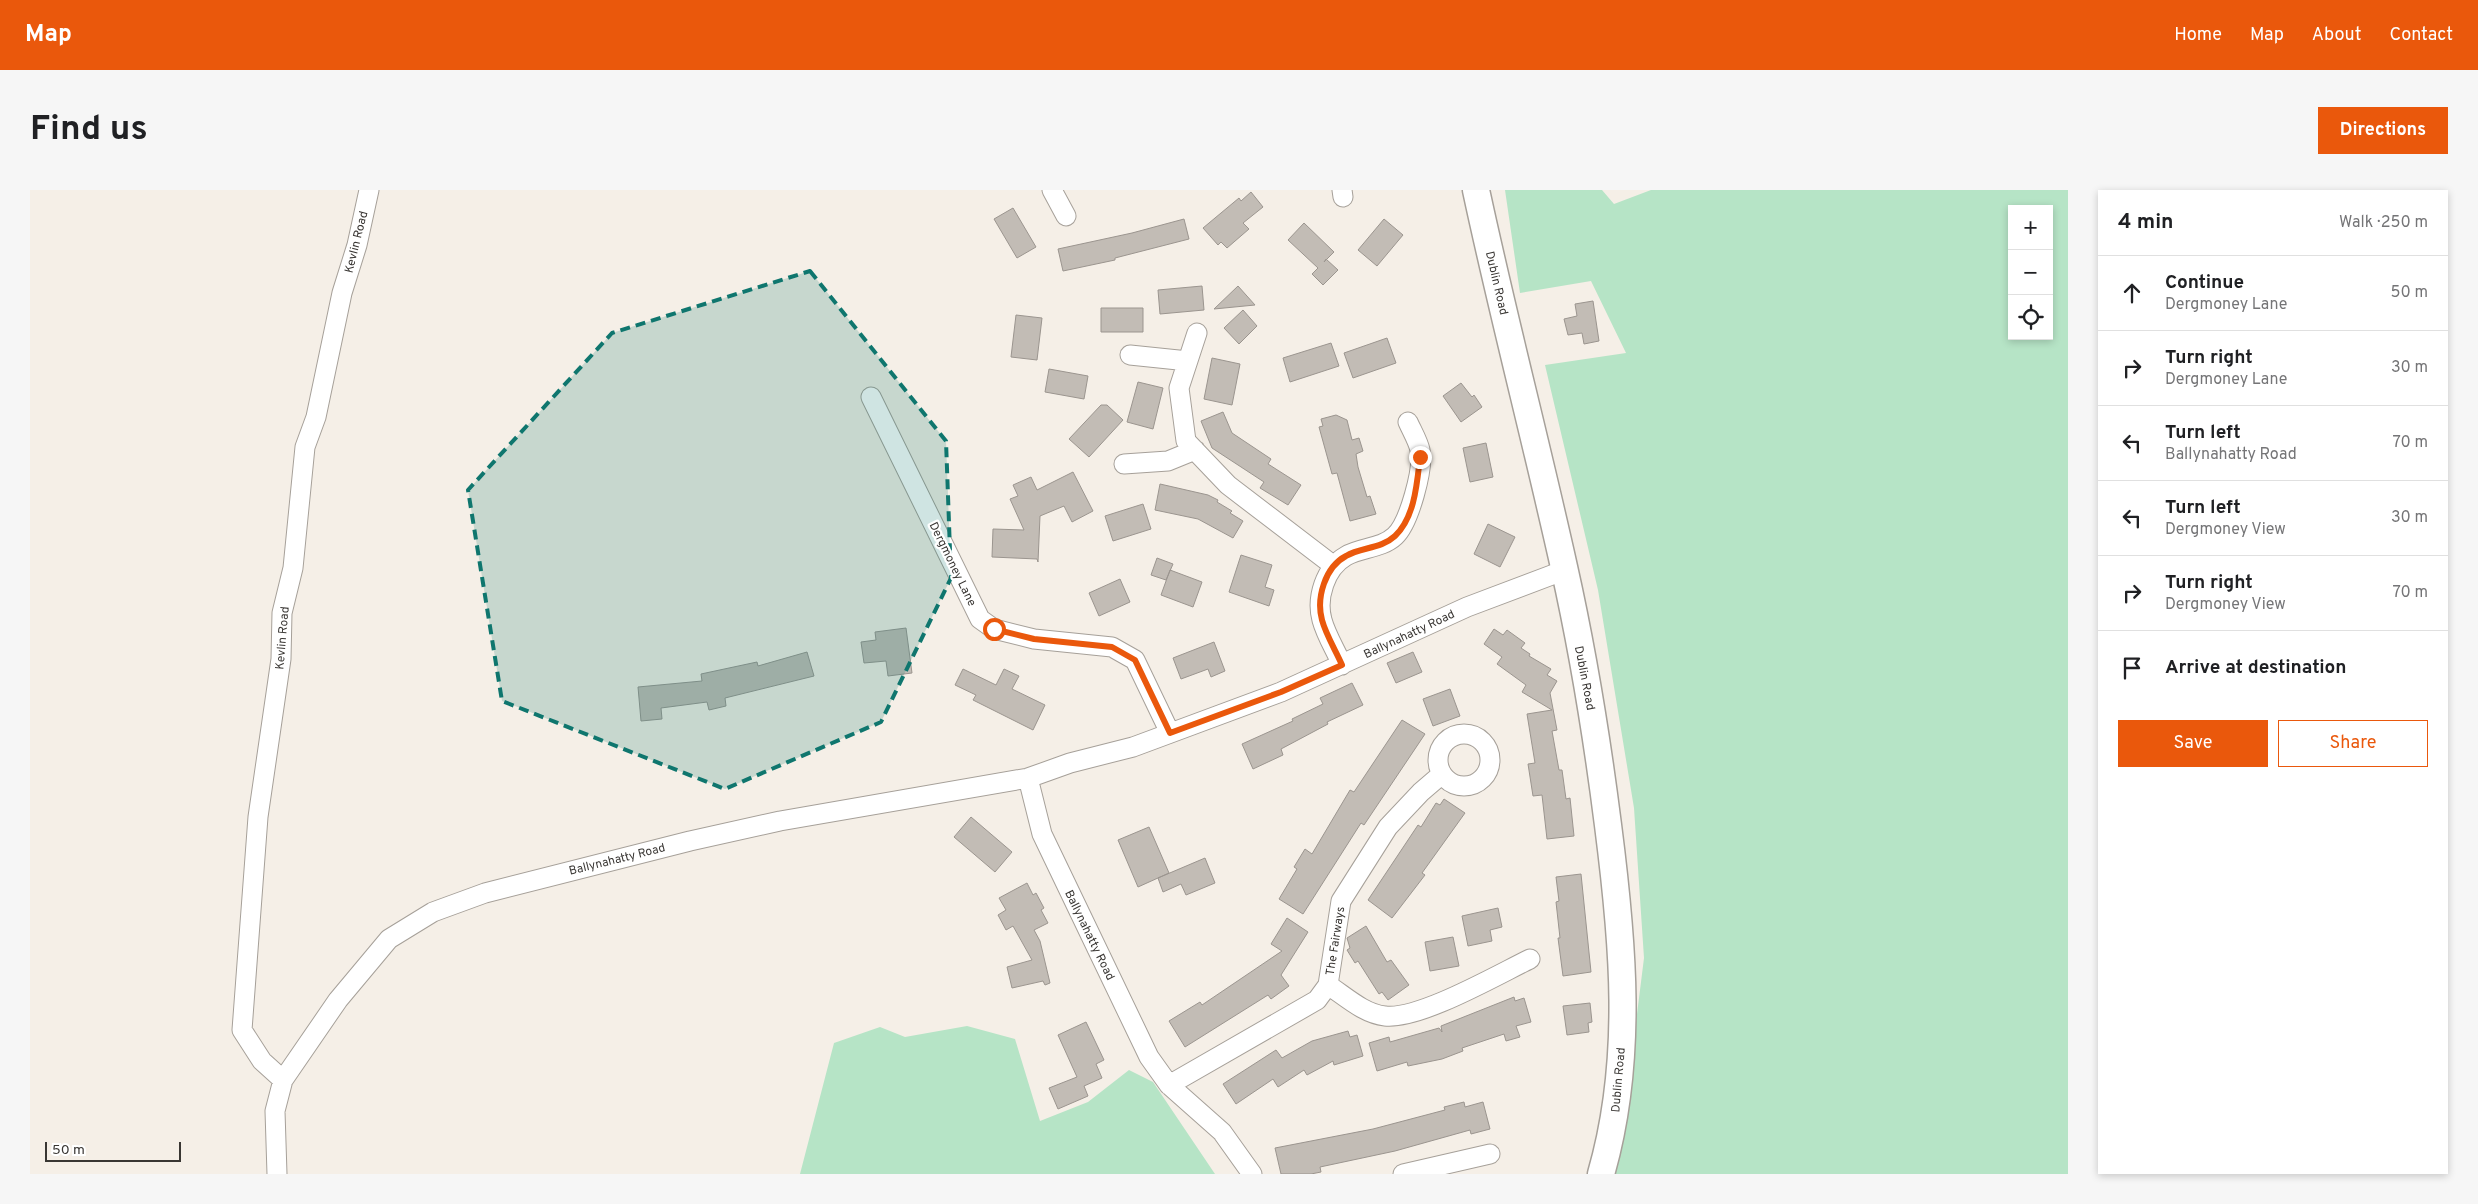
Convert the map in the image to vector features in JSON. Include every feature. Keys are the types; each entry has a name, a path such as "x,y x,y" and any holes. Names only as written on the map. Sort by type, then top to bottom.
{"street":[{"name":"Kevlin Road","path":"283,1080 262,1061 242,1030 258,816 281,659 282,613 293,568 305,447 316,417 342,293 369,190"},
{"path":"1052,190 1066,216"},
{"name":"Dublin Road","path":"1476,190 1565,570 1597,741 1618,906 1622,966 1618,1096 1601,1174"},
{"path":"1196,333 1179,388 1186,441 1228,484 1334,566"},
{"path":"1130,356 1188,361"},
{"name":"Dergmoney Lane","path":"871,397 980,619 994,629 1034,639 1112,647 1135,660 1170,733"},
{"path":"1342,665 1322,619 1322,586 1334,566 1346,555 1379,546 1395,536 1406,522 1416,491 1420,451 1408,422"},
{"path":"1124,464 1168,461 1195,450"},
{"name":"Ballynahatty Road","path":"283,1080 338,1000 389,939 433,912 485,893 690,841 780,821 1028,778 1070,763 1133,747 1274,695 1467,607 1565,570"},
{"name":"The Fairways","path":"1169,1085 1317,1000 1328,985 1341,901 1388,827 1421,792 1442,774"},
{"name":"Ballynahatty Road","path":"1028,778 1044,839 1149,1057 1169,1085 1222,1132 1252,1174"},
{"path":"1328,985 1361,1008 1385,1016 1424,1010 1530,959"},
{"path":"277,1174 275,1111 283,1080"},
{"path":"1403,1174 1490,1154"}],"highlighted area":[{"path":"810,271 946,441 951,578 881,722 725,789 502,701 468,490 612,333"}],"green space":[{"path":"1505,190 1602,190 1614,204 1651,190 2068,190 2068,1174 1612,1174 1634,1038 1644,958 1634,808 1598,590 1545,365 1626,353 1591,281 1520,293"},
{"path":"967,1026 1015,1039 1040,1121 1088,1102 1129,1070 1153,1082 1215,1174 800,1174 834,1043 880,1027 905,1037"}],"building":[{"path":"1251,192 1263,207 1243,223 1249,229 1227,248 1221,242 1218,245 1203,228 1239,198 1241,201"},
{"path":"1013,208 1036,247 1017,258 994,219"},
{"path":"1184,219 1189,239 1115,258 1115,260 1063,271 1058,249 1132,233"},
{"path":"1384,219 1403,235 1377,266 1358,250"},
{"path":"1304,223 1334,252 1327,259 1338,270 1323,285 1312,274 1318,268 1288,240"},
{"path":"1202,286 1204,310 1160,314 1158,290"},
{"path":"1238,286 1255,305 1214,309"},
{"path":"1593,301 1599,341 1584,344 1582,333 1568,335 1564,319 1577,316 1575,304"},
{"path":"1101,308 1143,308 1143,332 1101,332"},
{"path":"1243,310 1257,326 1239,344 1224,328"},
{"path":"1016,315 1042,318 1037,360 1011,357"},
{"path":"1387,338 1396,363 1353,378 1344,353"},
{"path":"1331,343 1339,366 1290,382 1283,358"},
{"path":"1212,358 1240,364 1232,405 1204,399"},
{"path":"1049,369 1088,376 1084,399 1045,392"},
{"path":"1138,382 1163,388 1153,429 1127,422"},
{"path":"1461,383 1472,397 1474,395 1482,407 1461,422 1443,396"},
{"path":"1101,405 1107,405 1123,420 1089,457 1069,439"},
{"path":"1223,412 1232,433 1271,459 1268,464 1301,485 1288,505 1260,488 1264,482 1212,448 1201,421"},
{"path":"1336,415 1347,420 1352,440 1359,438 1363,451 1356,454 1358,467 1367,497 1370,496 1376,514 1350,521 1337,473 1332,474 1319,427 1323,426 1321,419"},
{"path":"1486,443 1493,477 1470,482 1463,448"},
{"path":"1073,472 1093,511 1072,522 1064,506 1040,516 1038,562 1037,559 992,557 993,529 1024,530 1010,499 1018,496 1013,485 1031,477 1037,490"},
{"path":"1160,484 1208,495 1218,500 1217,502 1232,511 1230,513 1243,521 1233,538 1198,519 1155,510"},
{"path":"1143,504 1151,529 1113,541 1105,516"},
{"path":"1488,524 1515,537 1500,567 1474,554"},
{"path":"1241,555 1272,565 1265,587 1274,590 1269,606 1229,592"},
{"path":"1157,558 1173,564 1166,580 1151,575"},
{"path":"1170,570 1202,582 1193,607 1161,595"},
{"path":"1120,579 1130,602 1099,616 1089,593"},
{"path":"906,628 912,673 888,676 886,661 864,663 861,642 876,640 875,632"},
{"path":"1494,629 1503,635 1507,630 1525,643 1521,648 1530,654 1529,656 1551,669 1547,675 1557,681 1550,693 1557,730 1552,731 1559,770 1562,770 1566,799 1570,798 1574,836 1547,839 1542,795 1533,796 1528,764 1535,763 1527,714 1552,710 1522,692 1526,685 1497,664 1502,657 1484,644"},
{"path":"1214,642 1225,671 1211,677 1208,669 1181,679 1173,658"},
{"path":"807,652 814,676 725,698 726,706 709,710 707,702 661,708 662,719 641,721 638,687 702,681 701,674 757,662 758,666"},
{"path":"1413,652 1422,672 1396,683 1387,663"},
{"path":"963,669 996,685 1004,669 1019,676 1012,689 1045,705 1033,730 973,700 976,695 955,685"},
{"path":"1352,683 1363,705 1327,722 1328,724 1281,749 1283,755 1253,769 1242,744 1293,721 1292,719 1323,704 1320,698"},
{"path":"1450,689 1460,716 1433,726 1423,699"},
{"path":"1402,720 1425,734 1364,825 1361,823 1303,914 1279,899 1297,869 1294,867 1305,849 1312,854 1350,790 1354,792"},
{"path":"1444,799 1465,813 1422,873 1425,875 1392,918 1368,900 1418,825 1421,827 1436,803 1440,805"},
{"path":"971,817 1012,852 995,872 954,837"},
{"path":"1149,827 1169,873 1138,887 1118,840"},
{"path":"1205,858 1215,883 1186,895 1181,884 1163,892 1158,878"},
{"path":"1581,874 1591,972 1563,976 1558,938 1560,938 1556,902 1559,901 1556,877"},
{"path":"1027,883 1033,895 1036,893 1044,908 1041,910 1048,923 1034,930 1040,941 1050,983 1045,985 1043,981 1012,988 1007,967 1032,960 1013,926 1006,930 998,915 1006,910 999,898"},
{"path":"1498,908 1502,927 1490,930 1492,941 1468,946 1462,916"},
{"path":"1287,918 1308,932 1281,975 1289,986 1271,999 1268,995 1185,1047 1169,1021 1200,1002 1202,1005 1282,951 1271,944"},
{"path":"1366,926 1387,962 1391,960 1409,985 1388,1000 1382,992 1379,994 1358,961 1355,963 1347,950 1350,948 1347,938"},
{"path":"1453,937 1459,966 1430,971 1425,942"},
{"path":"1514,997 1515,1001 1524,998 1531,1022 1516,1026 1520,1037 1506,1041 1504,1034 1462,1048 1463,1051 1442,1059 1408,1066 1407,1062 1377,1071 1369,1043 1389,1037 1390,1042 1439,1028 1442,1032 1441,1026"},
{"path":"1590,1003 1592,1022 1588,1023 1589,1032 1567,1035 1563,1006"},
{"path":"1086,1022 1104,1060 1096,1064 1102,1078 1084,1086 1088,1096 1058,1109 1049,1088 1077,1077 1058,1035"},
{"path":"1348,1031 1350,1037 1357,1035 1363,1056 1334,1065 1333,1061 1307,1075 1304,1070 1278,1087 1273,1079 1236,1104 1223,1084 1276,1050 1282,1058 1312,1041"},
{"path":"1464,1102 1465,1107 1483,1102 1490,1129 1471,1134 1470,1130 1395,1151 1320,1167 1321,1172 1281,1174 1275,1148 1373,1129 1445,1110 1444,1107"}],"route":[{"path":"994,629 1034,639 1112,647 1135,660 1170,733 1281,692 1342,665 1322,619 1322,586 1334,566 1346,555 1379,546 1395,536 1406,522 1416,491 1420,457"}]}
